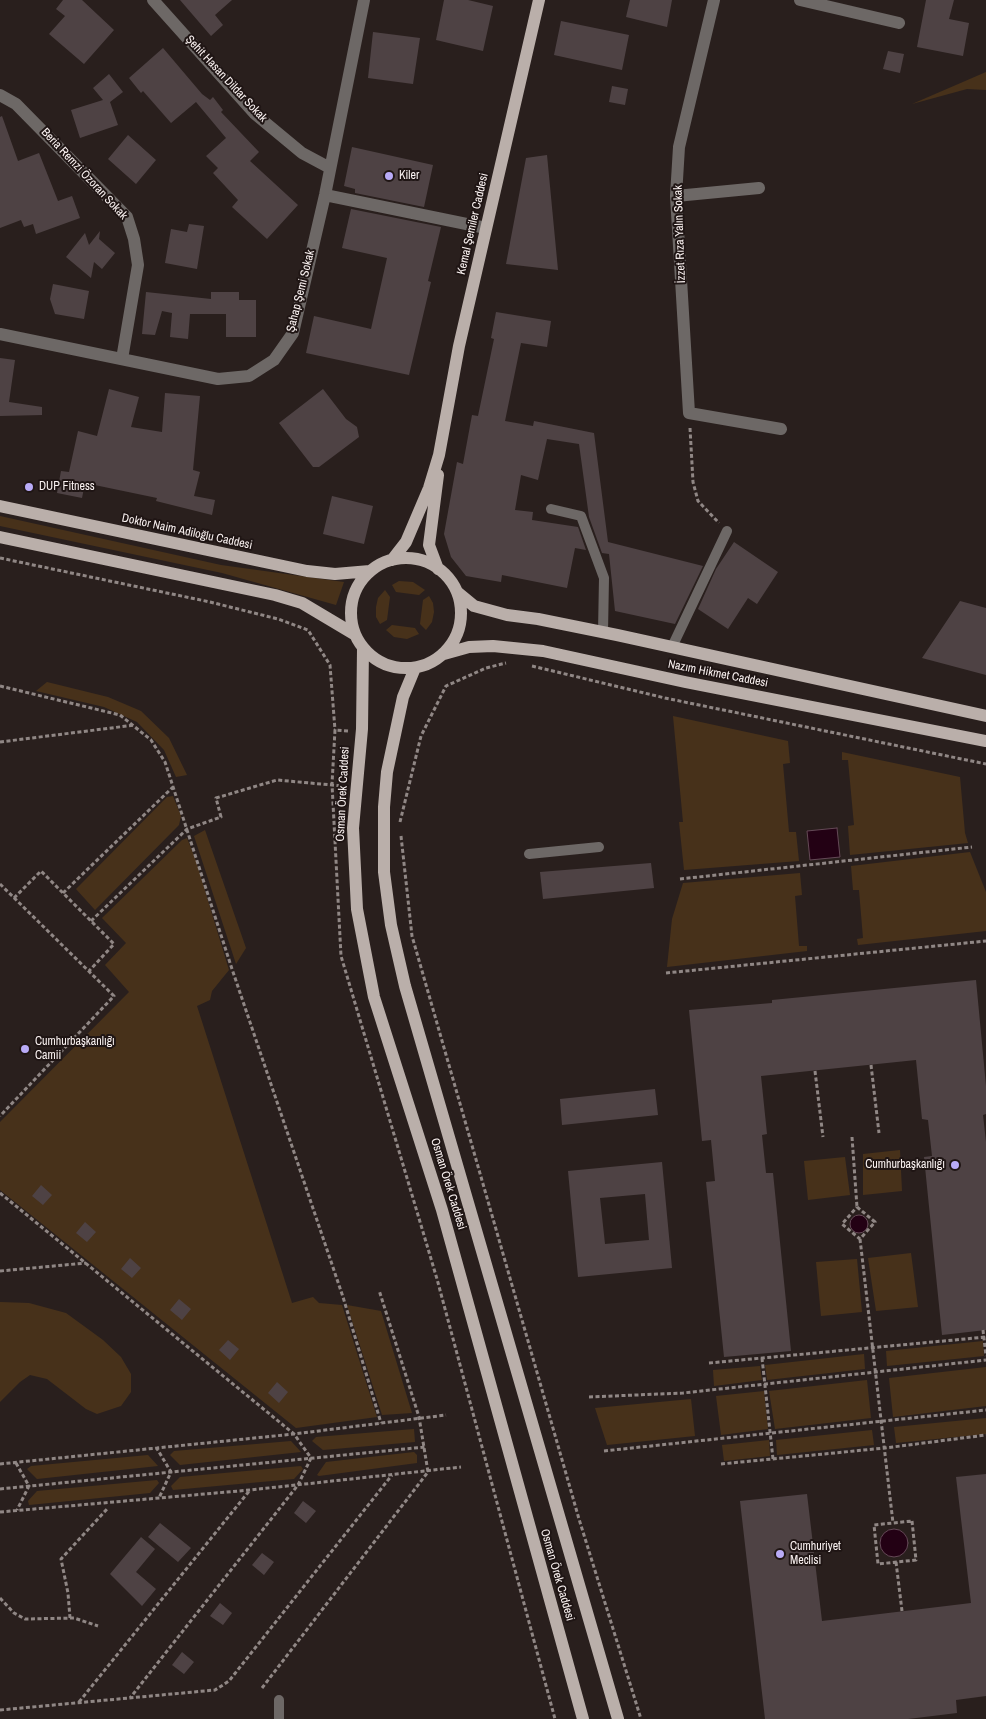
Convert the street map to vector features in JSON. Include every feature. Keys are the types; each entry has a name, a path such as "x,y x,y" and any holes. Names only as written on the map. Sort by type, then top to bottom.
{"main road":[{"name":"Kemal Şemiler Caddesi","path":"438,569 429,545 438,489 440,455 459,346 539,0"},
{"name":"Kemal Şemiler Caddesi","path":"392,560 406,542 429,488 440,455"},
{"name":"Doktor Naim Adiloğlu Caddesi","path":"0,506 307,571 335,574 370,571"},
{"path":"0,537 275,595 302,603 354,634"},
{"path":"416,559 438,569 449,579 457,592 461,618 452,643 444,654 431,663 415,668 401,669 386,666 374,659 363,649 354,634 351,620 352,600 361,581 370,571 392,560 416,559"},
{"name":"Nazım Hikmet Caddesi","path":"457,592 474,606 507,615 603,632 986,716"},
{"name":"Nazım Hikmet Caddesi","path":"444,654 469,647 493,646 543,651 685,682 986,741"},
{"name":"Osman Örek Caddesi","path":"363,649 362,729 353,828 357,909 374,997 442,1210 583,1719"},
{"name":"Osman Örek Caddesi","path":"415,668 403,697 387,772 384,807 384,872 390,925 405,986 618,1719"}],"street":[{"name":"Şehit Hasan Dildar Sokak","path":"152,0 255,114 302,153 330,168"},
{"name":"Şahap Şemi Sokak","path":"0,334 218,379 248,376 274,360 292,333 330,168 364,0"},
{"name":"İzzet Rıza Yalın Sokak","path":"690,413 676,196 679,148 714,0"},
{"path":"800,0 900,23"},
{"name":"Beria Remzi Özoran Sokak","path":"0,95 16,104 127,217 134,239 138,265 122,359"},
{"path":"676,196 759,188"},
{"path":"324,195 486,228"},
{"path":"690,413 781,429"}],"lane":[{"path":"551,509 581,516 604,578 603,632"},
{"path":"672,647 727,531"},
{"path":"528,854 599,847"},
{"path":"278,1719 279,1700"}],"path":[{"path":"690,413 693,482 698,501 727,531"},
{"path":"0,558 210,602 278,619 308,630 330,665 335,730 332,784 341,956 437,1280 556,1719"},
{"path":"400,826 421,736 446,686 486,668 512,662"},
{"path":"522,664 672,699 986,764"},
{"path":"0,686 108,710 135,725 159,751 174,786 232,968 343,1297 381,1423"},
{"path":"0,742 135,725"},
{"path":"335,730 348,730"},
{"path":"91,921 187,829 221,817 216,798 277,780 343,786"},
{"path":"63,893 174,786"},
{"path":"401,835 412,936 577,1510 641,1719"},
{"path":"680,879 972,847"},
{"path":"14,898 41,871 114,944 89,971"},
{"path":"0,884 114,996 0,1116"},
{"path":"666,973 986,941"},
{"path":"871,1065 878,1133"},
{"path":"816,1071 823,1137"},
{"path":"852,1137 857,1207 842,1224 860,1239 894,1523"},
{"path":"0,1193 294,1434 311,1458"},
{"path":"857,1207 875,1222 860,1239"},
{"path":"0,1271 86,1263"},
{"path":"262,1688 428,1472 419,1417 379,1290"},
{"path":"983,1330 986,1356"},
{"path":"710,1363 985,1337"},
{"path":"762,1358 773,1459"},
{"path":"589,1397 684,1393 986,1360"},
{"path":"604,1451 986,1410"},
{"path":"0,1464 294,1434 446,1415"},
{"path":"721,1464 885,1448 986,1435"},
{"path":"156,1447 171,1472"},
{"path":"0,1489 425,1447"},
{"path":"130,1698 298,1485 311,1458"},
{"path":"16,1462 29,1486"},
{"path":"0,1512 250,1490 461,1467"},
{"path":"159,1498 171,1472"},
{"path":"0,1710 215,1690 229,1681 392,1475"},
{"path":"17,1510 29,1486"},
{"path":"78,1703 250,1490"},
{"path":"70,1618 68,1593 61,1559 107,1510"},
{"path":"912,1521 916,1560 896,1562 878,1564 874,1525 912,1521"},
{"path":"896,1562 902,1611"},
{"path":"0,1598 14,1614 25,1619 70,1618 98,1626"}],"shaded area":[{"path":"986,72 986,90 967,89 912,104"},
{"path":"0,516 221,565 344,582 336,605 222,573 0,526"},
{"path":"399,581 413,582 425,590 419,595 396,592 392,585"},
{"path":"385,590 390,597 387,620 380,624 376,617 376,607 378,598"},
{"path":"429,596 433,603 434,612 432,622 426,630 420,624 423,600"},
{"path":"392,625 415,628 419,634 407,639 394,637 386,630"},
{"path":"47,682 108,697 141,711 169,738 187,775 176,777 164,750 137,722 104,707 36,691"},
{"path":"673,716 788,741 790,763 783,764 789,832 796,832 799,861 684,870 679,822 683,822"},
{"path":"842,752 960,777 965,833 968,843 850,855 848,826 854,825 848,760 842,760"},
{"path":"173,796 181,816 179,825 95,910 76,889 167,797"},
{"path":"837,828 840,857 810,860 807,831"},
{"path":"205,830 246,948 236,964 194,836"},
{"path":"187,838 196,861 229,970 212,991 210,1000 197,1006 292,1303 313,1297 319,1303 342,1305 377,1417 296,1428 0,1190 0,1122 129,992 105,965 126,943 102,918 182,840"},
{"path":"970,852 986,892 986,931 858,945 857,939 863,938 859,890 853,890 851,866"},
{"path":"800,873 802,895 795,896 799,946 807,946 807,951 667,967 672,919 683,883"},
{"path":"900,1150 902,1191 863,1195 863,1154"},
{"path":"845,1157 850,1195 808,1200 804,1161"},
{"path":"855,1215 863,1215 868,1220 866,1231 855,1233 850,1228 850,1220"},
{"path":"911,1253 918,1307 876,1311 868,1258"},
{"path":"857,1259 862,1312 821,1316 816,1262"},
{"path":"0,1302 29,1303 66,1313 103,1340 121,1357 131,1374 131,1392 121,1406 97,1414 86,1409 47,1379 30,1375 0,1402"},
{"path":"347,1305 381,1311 412,1413 382,1415"},
{"path":"983,1341 984,1356 887,1366 886,1351"},
{"path":"864,1354 865,1369 767,1380 765,1365"},
{"path":"760,1366 762,1380 714,1386 713,1370"},
{"path":"986,1367 986,1406 893,1417 889,1378"},
{"path":"867,1380 871,1418 775,1429 769,1391"},
{"path":"764,1391 768,1429 721,1435 716,1396"},
{"path":"691,1399 695,1436 607,1445 595,1408"},
{"path":"986,1418 986,1434 896,1443 894,1427"},
{"path":"414,1429 415,1442 323,1450 312,1441 316,1437"},
{"path":"872,1430 874,1445 777,1455 776,1440"},
{"path":"769,1440 770,1456 724,1461 722,1445"},
{"path":"291,1441 301,1452 180,1465 170,1455 174,1451"},
{"path":"414,1452 417,1455 417,1463 317,1475 326,1462"},
{"path":"148,1455 158,1466 37,1479 27,1469 31,1466"},
{"path":"301,1466 303,1469 294,1479 173,1490 171,1486 180,1477"},
{"path":"157,1480 159,1483 150,1493 29,1505 28,1501 37,1491"},
{"path":"894,1529 904,1533 908,1543 904,1553 894,1557 884,1553 880,1543 884,1533"}],"building":[{"path":"63,0 82,0 114,30 84,64 49,34 65,16 56,9"},
{"path":"180,0 232,0 215,15 223,25 211,36"},
{"path":"444,0 468,0 493,6 483,51 436,40"},
{"path":"630,0 672,0 667,27 626,17"},
{"path":"926,0 954,0 949,19 969,23 963,56 917,47"},
{"path":"561,21 629,35 622,70 554,55"},
{"path":"373,32 420,38 413,84 368,78"},
{"path":"163,48 202,94 210,100 213,97 223,110 221,112 259,152 250,161 298,205 267,239 232,207 238,200 213,173 218,168 206,156 226,138 196,102 171,123 129,78"},
{"path":"888,51 904,54 900,73 883,69"},
{"path":"109,74 123,92 110,102 118,125 80,138 71,110 103,100 93,88"},
{"path":"612,86 628,89 625,105 609,102"},
{"path":"2,116 18,161 39,153 58,201 72,196 80,218 36,234 33,224 24,227 21,220 0,228 0,117"},
{"path":"128,135 156,160 136,184 108,159"},
{"name":"Kiler","path":"352,147 433,165 424,207 355,193 355,189 344,186"},
{"path":"547,155 558,270 506,264 526,158"},
{"path":"351,209 441,227 428,281 431,282 409,375 306,353 314,316 371,329 387,258 342,248"},
{"path":"189,224 204,226 197,269 165,263 171,229 187,232"},
{"path":"100,231 99,239 115,253 102,269 94,262 91,278 66,257 85,233 89,245"},
{"path":"53,284 89,291 84,319 55,314 50,299"},
{"path":"146,292 211,299 211,292 239,292 239,300 256,300 256,337 226,337 226,314 190,314 188,339 170,337 172,313 162,311 155,335 142,334"},
{"path":"496,312 551,321 547,347 521,343 505,421 533,426 534,421 594,433 608,542 703,566 675,624 615,611 609,554 602,553 589,517 579,444 547,439 538,480 521,475 515,510 533,512 532,520 578,527 586,550 575,548 567,588 502,575 501,582 466,576 451,557 444,534 457,462 463,464 472,415 478,416 494,339 491,338"},
{"path":"0,358 15,360 9,402 42,407 42,415 0,416"},
{"path":"109,389 139,397 131,427 162,432 165,393 200,396 193,470 200,472 194,496 215,500 212,515 156,501 157,498 85,483 82,498 57,493 61,471 69,472 78,431 97,436"},
{"path":"323,389 346,419 357,427 359,437 319,467 313,467 279,423"},
{"path":"332,496 373,506 364,544 323,534"},
{"path":"734,542 778,572 757,604 748,598 728,629 698,609 716,569"},
{"path":"960,601 986,608 986,675 922,658"},
{"path":"651,863 654,888 543,899 540,872"},
{"name":"Cumhurbaşkanlığı","path":"976,980 986,1086 986,1114 983,1115 986,1142 986,1330 942,1335 924,1157 932,1156 928,1120 922,1119 916,1060 761,1076 767,1134 762,1135 766,1173 773,1173 791,1351 724,1357 706,1182 715,1181 711,1140 702,1141 689,1010 772,1003 772,1000"},
{"path":"655,1089 658,1115 562,1125 560,1099"},
{"path":"662,1162 672,1268 578,1277 568,1171","holes":["645,1194 649,1240 605,1244 600,1198"]},
{"path":"41,1185 52,1195 43,1205 32,1196"},
{"path":"85,1222 96,1232 87,1242 76,1233"},
{"path":"130,1258 141,1268 132,1278 121,1269"},
{"path":"179,1299 191,1309 182,1320 170,1310"},
{"path":"228,1340 239,1349 230,1360 219,1350"},
{"path":"277,1382 288,1392 279,1403 268,1393"},
{"name":"Cumhuriyet Meclisi","path":"986,1474 986,1696 956,1700 957,1713 908,1719 765,1719 740,1501 807,1494 822,1621 971,1603 956,1477"},
{"path":"303,1501 316,1511 306,1523 294,1513"},
{"path":"160,1523 191,1548 178,1562 148,1537"},
{"path":"141,1537 155,1549 136,1572 156,1589 142,1606 110,1574"},
{"path":"262,1553 274,1562 264,1575 252,1565"},
{"path":"220,1603 232,1613 223,1625 210,1616"},
{"path":"182,1652 194,1662 184,1674 172,1665"}],"place":[{"name":"Kiler","path":"389,176"},
{"name":"DUP Fitness","path":"29,487"},
{"name":"Cumhurbaşkanlığı Camii","path":"25,1049"},
{"name":"Cumhurbaşkanlığı","path":"955,1165"},
{"name":"Cumhuriyet Meclisi","path":"780,1554"}]}
